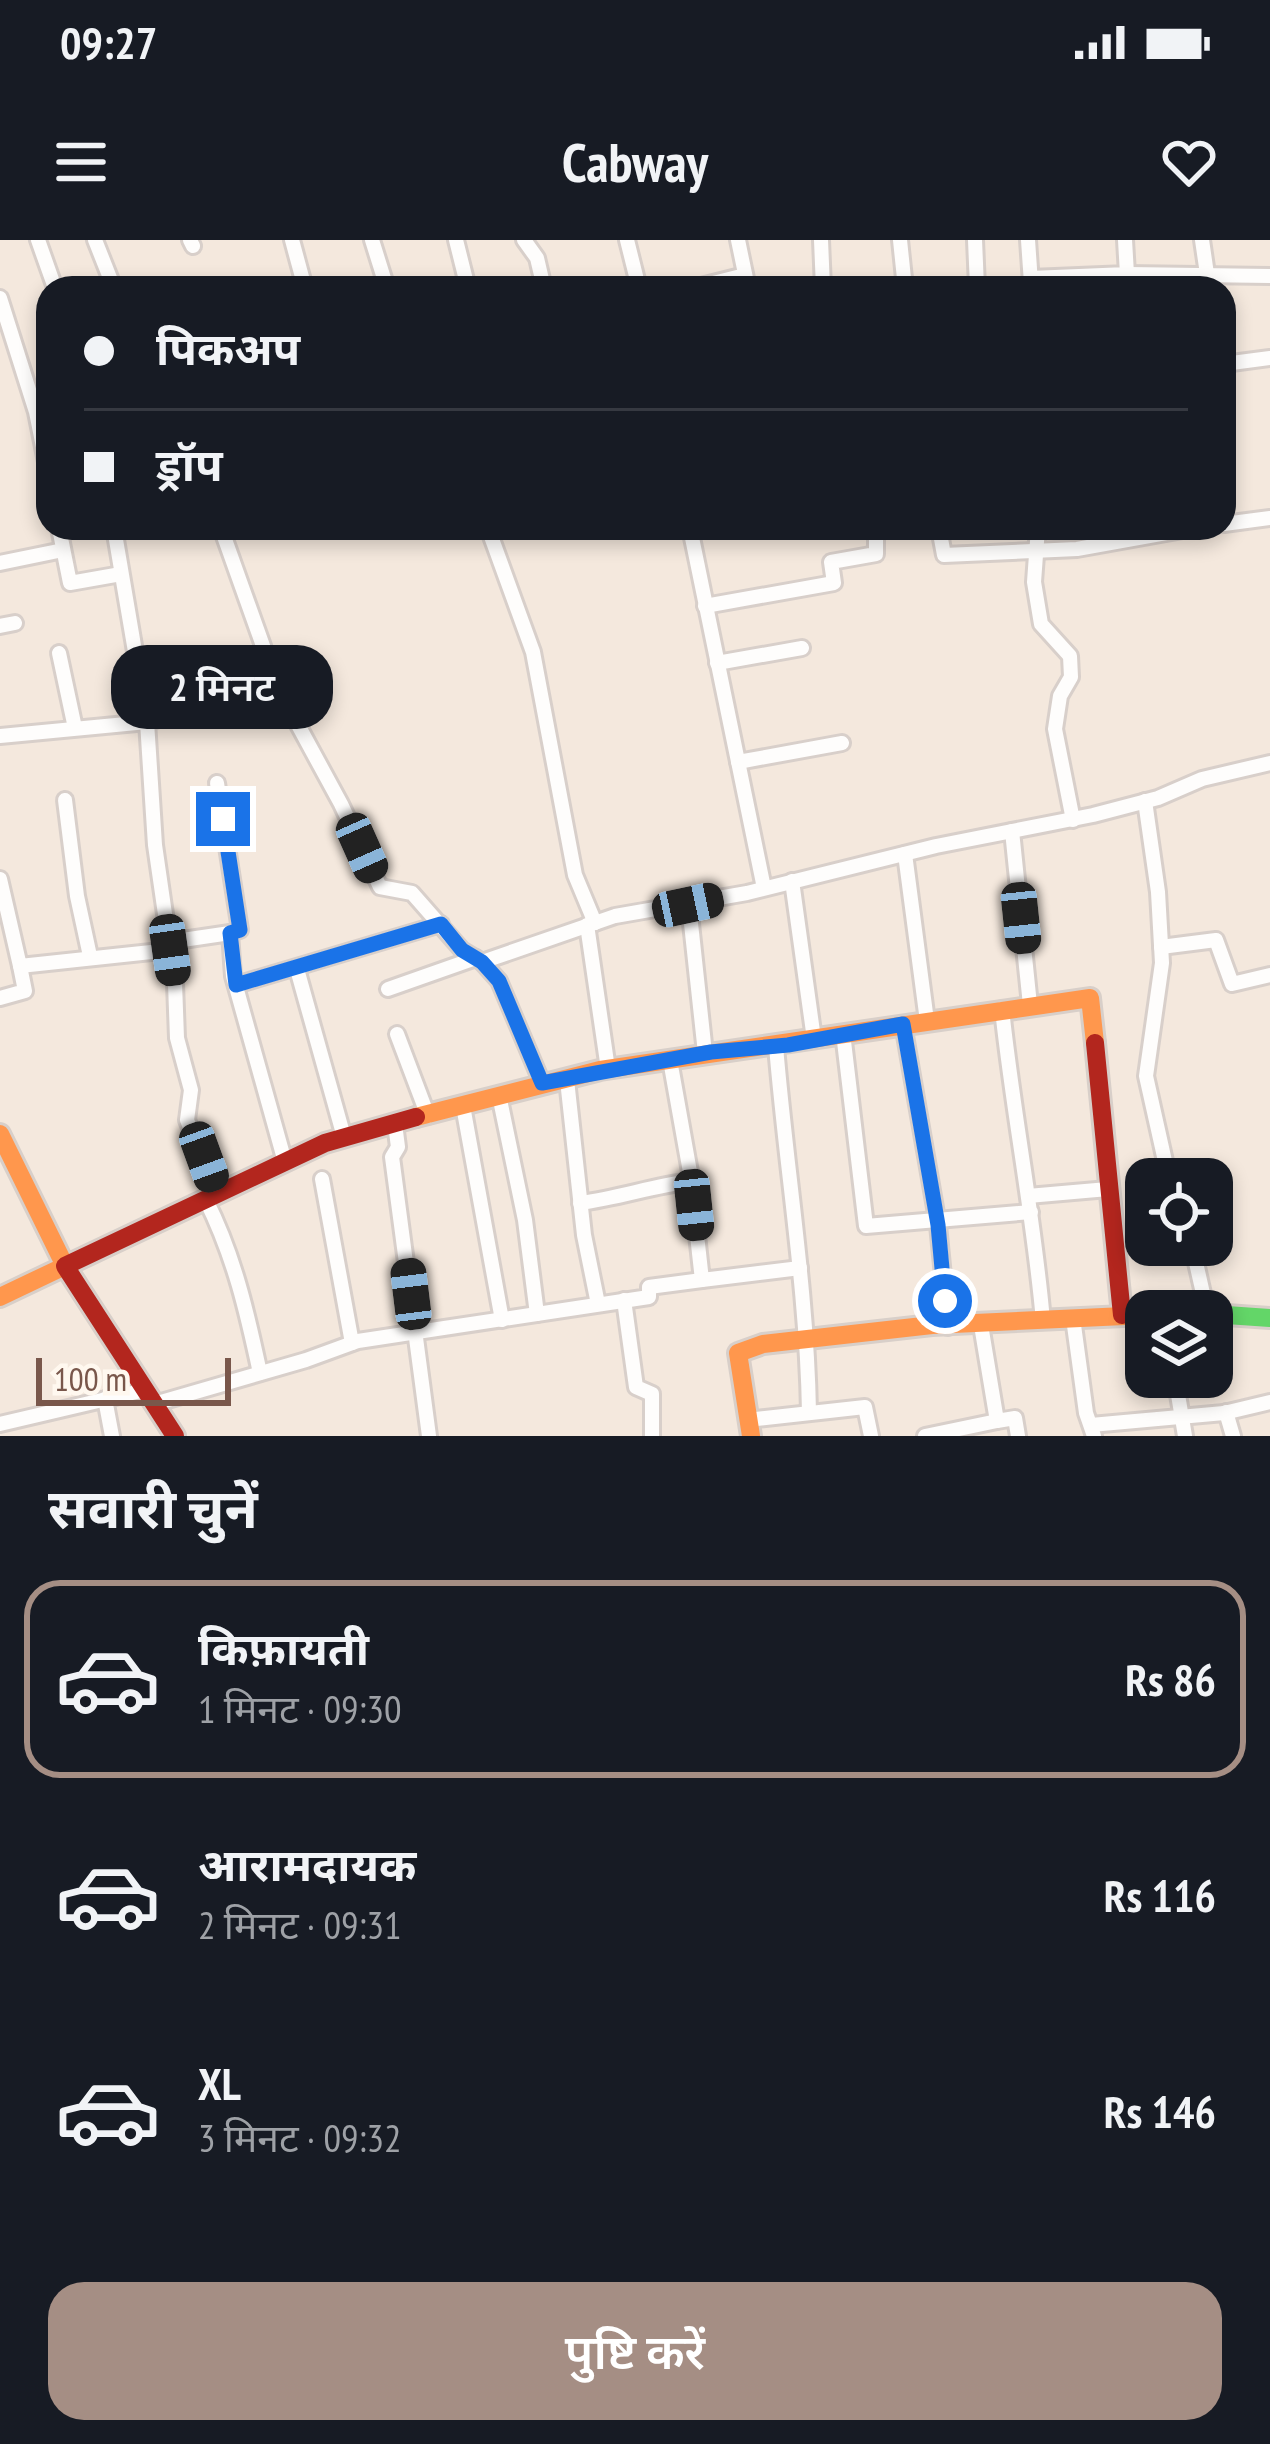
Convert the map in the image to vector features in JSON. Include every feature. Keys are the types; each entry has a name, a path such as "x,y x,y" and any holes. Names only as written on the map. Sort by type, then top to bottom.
{"main road":[{"path":"0,1297 344,1137 608,1069 1090,998 1122,1315 808,1337 748,1346 738,1353 749,1428"},
{"path":"0,1134 65,1266 175,1436"},
{"path":"1233,1315 1270,1318"}],"street":[{"path":"38,240 52,276"},
{"path":"94,240 109,276"},
{"path":"292,240 302,276"},
{"path":"372,240 383,276"},
{"path":"456,240 465,276"},
{"path":"524,240 537,258 541,276"},
{"path":"627,240 634,276"},
{"path":"738,240 746,276"},
{"path":"821,240 822,276"},
{"path":"900,240 904,276"},
{"path":"975,240 977,276"},
{"path":"1028,240 1030,276"},
{"path":"1125,240 1127,274"},
{"path":"1202,240 1207,274"},
{"path":"1110,276 1270,276"},
{"path":"0,298 36,412"},
{"path":"1236,362 1270,358"},
{"path":"1236,522 1270,518"},
{"path":"61,540 70,583 121,574"},
{"path":"116,540 147,722 155,845 177,1038 191,1090 187,1120 241,1285 260,1373"},
{"path":"226,540 278,688 380,887 412,893 462,950 499,981 542,1083"},
{"path":"492,540 532,652 575,875 591,924 608,1069"},
{"path":"692,540 764,888"},
{"path":"705,606 834,583 831,562 876,554 876,540"},
{"path":"941,540 944,555 1076,549 1127,540"},
{"path":"1037,540 1034,582 1041,624 1070,656 1071,676 1060,696 1055,729 1073,820"},
{"path":"0,562 63,550"},
{"path":"717,663 802,648"},
{"path":"58,652 75,728"},
{"path":"0,736 147,722 278,688"},
{"path":"738,763 842,743"},
{"path":"388,989 591,924 1073,820 1270,763"},
{"path":"20,965 170,946 240,930 217,783"},
{"path":"65,800 90,956"},
{"path":"1145,801 1161,947 1146,1076 1164,1158"},
{"path":"1012,831 1030,1005"},
{"path":"904,854 927,1021"},
{"path":"0,879 25,991 0,998"},
{"path":"792,880 814,1039"},
{"path":"688,905 705,1053"},
{"path":"236,985 441,924"},
{"path":"230,933 236,985 285,1162"},
{"path":"1161,947 1216,940 1232,984 1270,975"},
{"path":"297,969 344,1137"},
{"path":"1002,1010 1042,1321"},
{"path":"903,1024 937,1220 947,1327"},
{"path":"842,1033 866,1226 937,1220 1108,1189"},
{"path":"397,1034 428,1116"},
{"path":"776,1046 808,1337 809,1412"},
{"path":"670,1060 702,1280"},
{"path":"567,1080 580,1202 598,1304"},
{"path":"499,1095 525,1220 537,1314"},
{"path":"463,1106 502,1320"},
{"path":"394,1124 398,1147 392,1157 429,1436"},
{"path":"322,1178 352,1343"},
{"path":"580,1202 629,1196 643,1188 691,1180"},
{"path":"10,1427 105,1400 149,1397 260,1373 352,1343 415,1330 649,1297 650,1287 800,1268"},
{"path":"624,1300 636,1387 652,1394 652,1436"},
{"path":"1072,1318 1092,1430 1141,1428 1270,1402"},
{"path":"981,1325 998,1421"},
{"path":"1179,1398 1185,1436"},
{"path":"105,1400 112,1436"},
{"path":"749,1428 809,1412 865,1407 872,1436"},
{"path":"1226,1412 1233,1436"},
{"path":"925,1436 1015,1418 1018,1436"}],"shaded area":[{"path":"0,240 1270,240 1270,1436 0,1436"}],"traffic: fast":[{"path":"1233,1315 1270,1318"}],"traffic: slow":[{"path":"416,1117 600,1070 1090,998 1095,1043"},
{"path":"0,1134 65,1266 0,1297"},
{"path":"751,1436 738,1353 763,1344 932,1325 1125,1316"}],"traffic: jam":[{"path":"1095,1043 1122,1315"},
{"path":"175,1436 65,1266 325,1143 416,1117"}],"route":[{"path":"223,819 240,930 230,933 236,985 441,924 462,950 482,962 499,981 542,1083 903,1024 938,1225 945,1301"}]}
